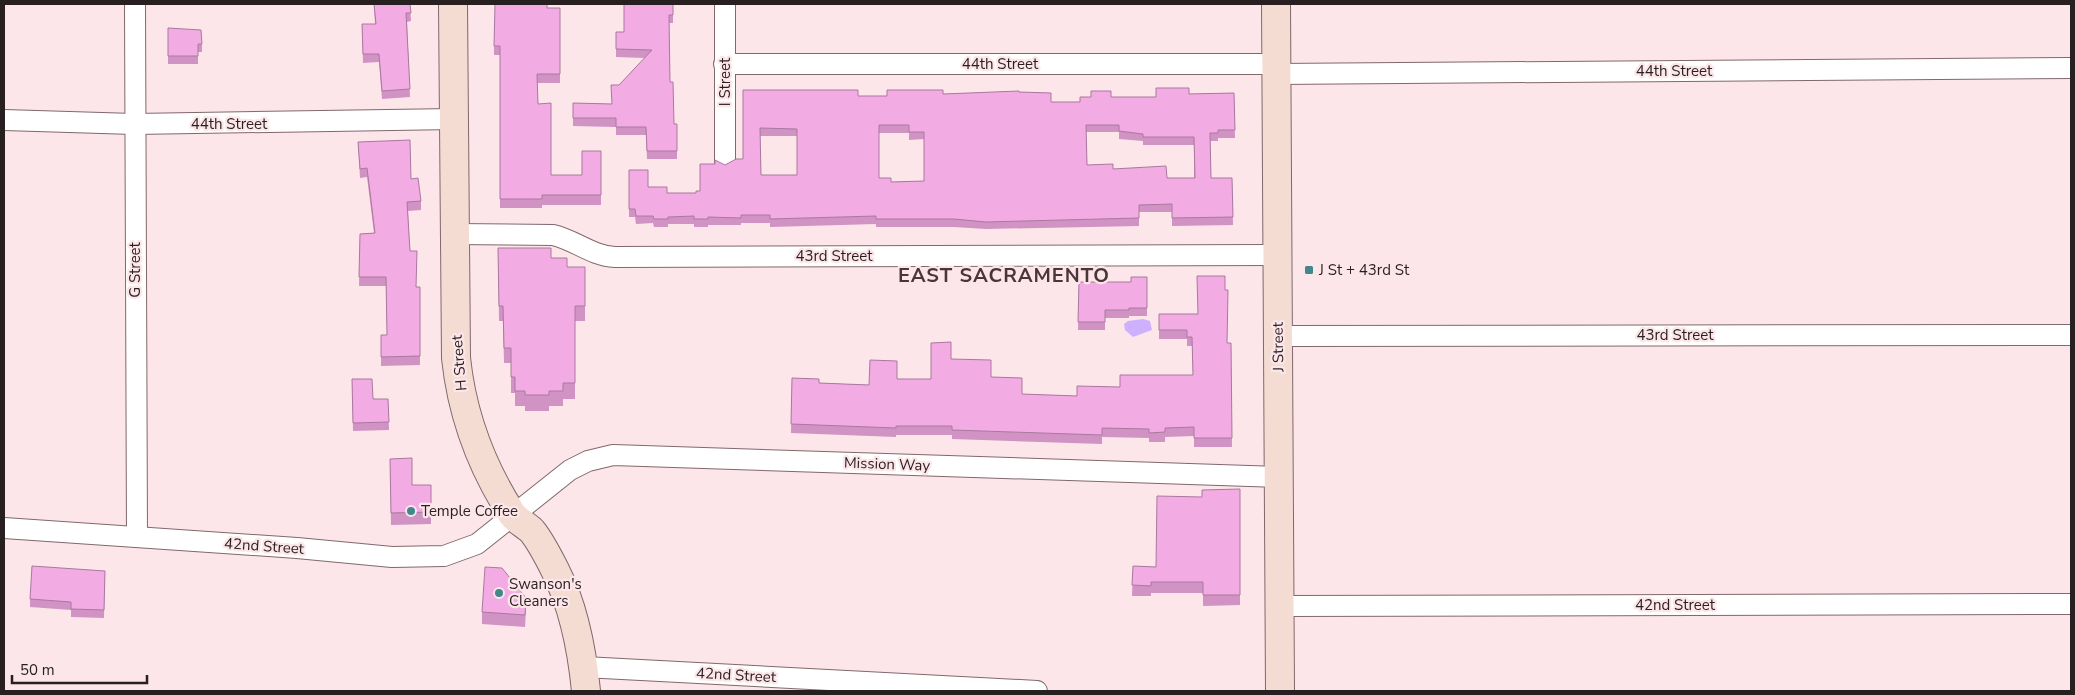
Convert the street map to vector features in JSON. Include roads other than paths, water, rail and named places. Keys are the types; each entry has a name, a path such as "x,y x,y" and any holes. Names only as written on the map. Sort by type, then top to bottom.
{"main road":[{"name":"H Street","path":"453,4 454,234 456,358 459,386 477,448 513,516 532,532 556,571 577,632 585,679"},
{"name":"J Street","path":"1276,4 1280,691"}],"street":[{"name":"G Street","path":"135,4 137,537"},
{"name":"I Street","path":"724,161 725,4"},
{"name":"44th Street","path":"724,64 1276,69 2071,68"},
{"name":"44th Street","path":"4,120 134,124 454,119"},
{"name":"43rd Street","path":"454,234 554,235 569,240 595,254 615,257 1278,255"},
{"name":"43rd Street","path":"1278,336 2071,335"},
{"name":"Mission Way","path":"513,516 570,470 588,461 613,455 1279,477"},
{"name":"42nd Street","path":"4,528 422,558 444,556 477,544 513,516"},
{"name":"42nd Street","path":"1280,606 2071,604"},
{"name":"42nd Street","path":"585,679 1037,691"}],"place":[{"name":"J St + 43rd St","path":"1309,270"},
{"name":"Temple Coffee","path":"411,511"},
{"name":"Swanson's Cleaners","path":"499,593"}],"district":[{"name":"EAST SACRAMENTO","path":"1004,275"}]}
